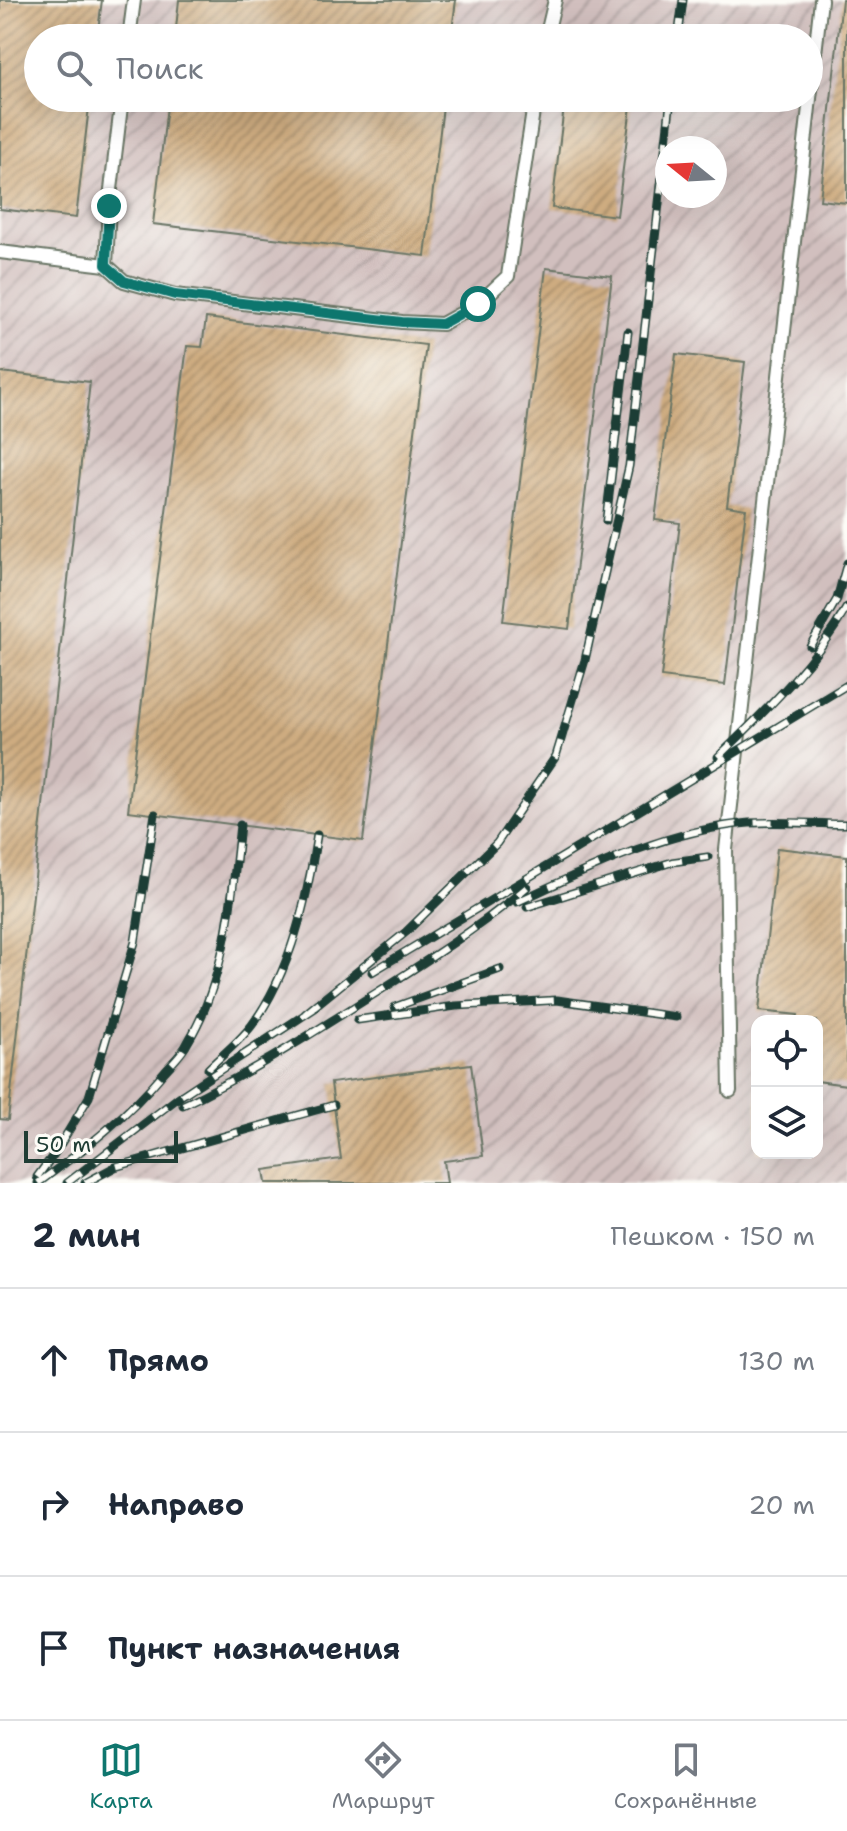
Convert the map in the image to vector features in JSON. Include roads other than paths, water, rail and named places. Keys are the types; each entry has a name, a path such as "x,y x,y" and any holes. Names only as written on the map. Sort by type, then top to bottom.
{"lane":[{"path":"131,24 134,0"},
{"path":"549,24 555,0"},
{"path":"818,24 821,0"},
{"path":"106,265 109,206 120,112"},
{"path":"0,252 106,265 124,281 175,295 442,324 478,304 508,276 533,112"},
{"path":"730,1091 726,850 808,112"}],"railway":[{"path":"680,24 683,0"},
{"path":"305,1014 406,932 497,843 556,756 585,660 629,466 669,112"},
{"path":"606,521 628,332"},
{"path":"810,646 837,599 847,563"},
{"path":"718,757 804,668 847,607"},
{"path":"372,972 847,685"},
{"path":"37,1177 89,1097 135,942 155,814"},
{"path":"517,902 630,852 688,834 749,823 847,824"},
{"path":"38,1183 121,1117 151,1088 186,1046 201,1018 219,965 230,909 240,825"},
{"path":"208,1069 252,1025 277,982 302,909 317,835"},
{"path":"527,907 672,862 708,857"},
{"path":"183,1105 250,1070 357,1005 465,934 527,887"},
{"path":"395,1007 500,969"},
{"path":"357,1020 456,1006 557,1000 676,1017"},
{"path":"67,1183 179,1097 315,1008"},
{"path":"85,1183 115,1167 334,1105"}]}
